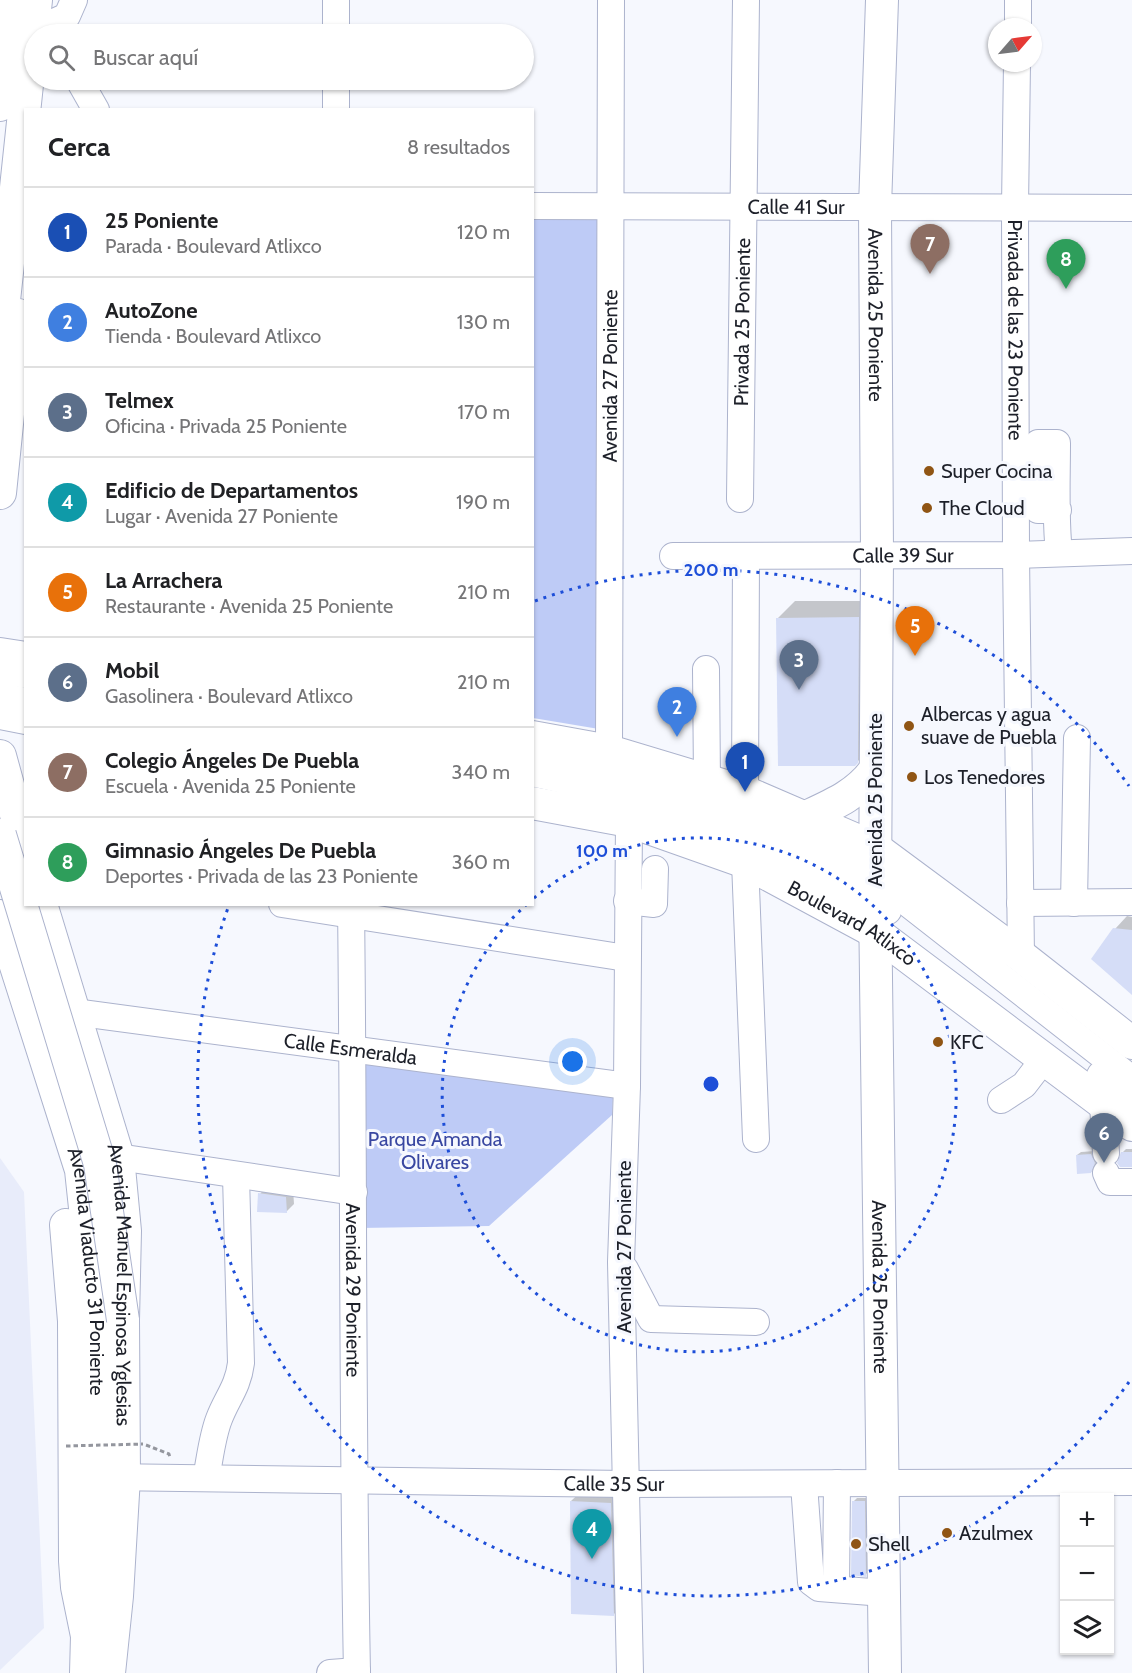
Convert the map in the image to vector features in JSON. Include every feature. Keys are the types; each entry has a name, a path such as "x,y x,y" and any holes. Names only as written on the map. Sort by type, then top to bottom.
{"main road":[{"path":"0,105 12,0"},
{"name":"Avenida 25 Poniente","path":"882,0 875,207 878,555 875,932 878,1592 885,1673"},
{"path":"34,108 35,90"},
{"path":"36,108 37,90"},
{"path":"0,493 4,416 24,215"},
{"path":"13,338 23,295 24,274"},
{"path":"0,654 24,658"},
{"path":"0,713 24,718"},
{"path":"534,737 609,751 745,792 804,818 875,876 1021,956 1132,1043"},
{"path":"0,756 13,814 24,845"},
{"path":"804,818 842,800 866,782 875,770"},
{"name":"Boulevard Atlixco","path":"534,803 629,821 745,862 875,932 1044,1059 1118,1102 1132,1125"},
{"name":"Avenida Viaducto 31 Poniente","path":"13,814 24,858"},
{"path":"0,868 24,868"},
{"name":"Avenida Viaducto 31 Poniente","path":"36,906 100,1164 110,1320"},
{"name":"Avenida Manuel Espinosa Yglesias","path":"42,906 118,1157 125,1231 110,1320 111,1477 117,1596 109,1673"},
{"name":"Avenida Viaducto 31 Poniente","path":"0,916 81,1170 110,1320"},
{"path":"0,980 61,1170 74,1321 75,1561 77,1587 87,1636"},
{"path":"86,1673 87,1636 94,1605 111,1477"}],"street":[{"path":"42,15 67,16 74,0"},
{"path":"336,24 337,0"},
{"name":"Avenida 27 Poniente","path":"609,751 611,0"},
{"name":"Privada 25 Poniente","path":"740,499 746,0"},
{"path":"1018,0 1018,18"},
{"name":"Privada de las 23 Poniente","path":"1017,72 1016,555 1021,956"},
{"path":"85,90 95,108"},
{"path":"336,90 336,108"},
{"name":"Calle 41 Sur","path":"534,206 1132,208"},
{"path":"1058,510 1056,532 1059,553"},
{"name":"Calle 39 Sur","path":"674,556 1016,555 1132,551"},
{"path":"745,792 746,555"},
{"path":"706,669 707,781"},
{"path":"0,671 24,675"},
{"path":"0,696 24,701"},
{"path":"1074,903 1077,738"},
{"path":"534,751 633,778 718,806 875,876 1132,1079"},
{"path":"534,773 612,791 875,876 1118,1102 1106,1163 1110,1182 1132,1182"},
{"name":"Avenida 27 Poniente","path":"629,821 626,958 627,1086 621,1262 630,1673"},
{"path":"745,862 756,1139"},
{"path":"627,901 654,914 655,869"},
{"path":"1020,903 1132,902"},
{"path":"305,906 351,910 626,958"},
{"name":"Avenida 29 Poniente","path":"351,910 354,1192 353,1480 357,1672"},
{"name":"Calle Esmeralda","path":"74,1012 627,1086"},
{"path":"1001,1100 1024,1085 1044,1059"},
{"path":"118,1157 354,1192"},
{"path":"206,1478 217,1424 239,1380 241,1363 236,1176"},
{"path":"621,1262 651,1319 756,1322"},
{"name":"Calle 35 Sur","path":"111,1477 627,1484 804,1489 1132,1482"},
{"path":"836,1589 837,1488"},
{"path":"804,1489 811,1582 819,1588 878,1592"},
{"path":"330,1673 357,1672"}],"path":[{"path":"66,1446 143,1444"}],"shaded area":[{"path":"0,1158 24,1192 44,1628 0,1670"}],"green space":[{"path":"534,216 600,216 599,729 534,718"},
{"name":"Parque Amanda Olivares","path":"356,1063 613,1096 612,1115 489,1226 359,1228"}],"building":[{"path":"859,617 858,763 855,766 778,766 776,618"},
{"path":"1113,928 1132,930 1132,995 1091,959"},
{"path":"1121,1152 1132,1152 1132,1167 1120,1167 1117,1163"},
{"path":"1091,1154 1095,1163 1091,1173 1077,1174 1076,1155"},
{"path":"258,1193 286,1197 287,1213 257,1212"},
{"path":"570,1501 611,1503 614,1616 571,1614"},
{"path":"852,1501 865,1501 866,1577 851,1575"}],"place":[{"name":"Colegio Ángeles De Puebla","path":"930,274"},
{"name":"Gimnasio Ángeles De Puebla","path":"1066,289"},
{"name":"Super Cocina","path":"929,471"},
{"name":"The Cloud","path":"927,508"},
{"name":"La Arrachera","path":"915,656"},
{"name":"Telmex","path":"799,690"},
{"name":"Albercas y agua suave de Puebla","path":"909,726"},
{"name":"AutoZone","path":"677,737"},
{"name":"Los Tenedores","path":"912,777"},
{"name":"25 Poniente","path":"745,792"},
{"name":"KFC","path":"938,1042"},
{"name":"Mobil","path":"1104,1163"},
{"name":"Azulmex","path":"947,1533"},
{"name":"Shell","path":"856,1544"},
{"name":"Edificio de Departamentos","path":"592,1559"}]}
